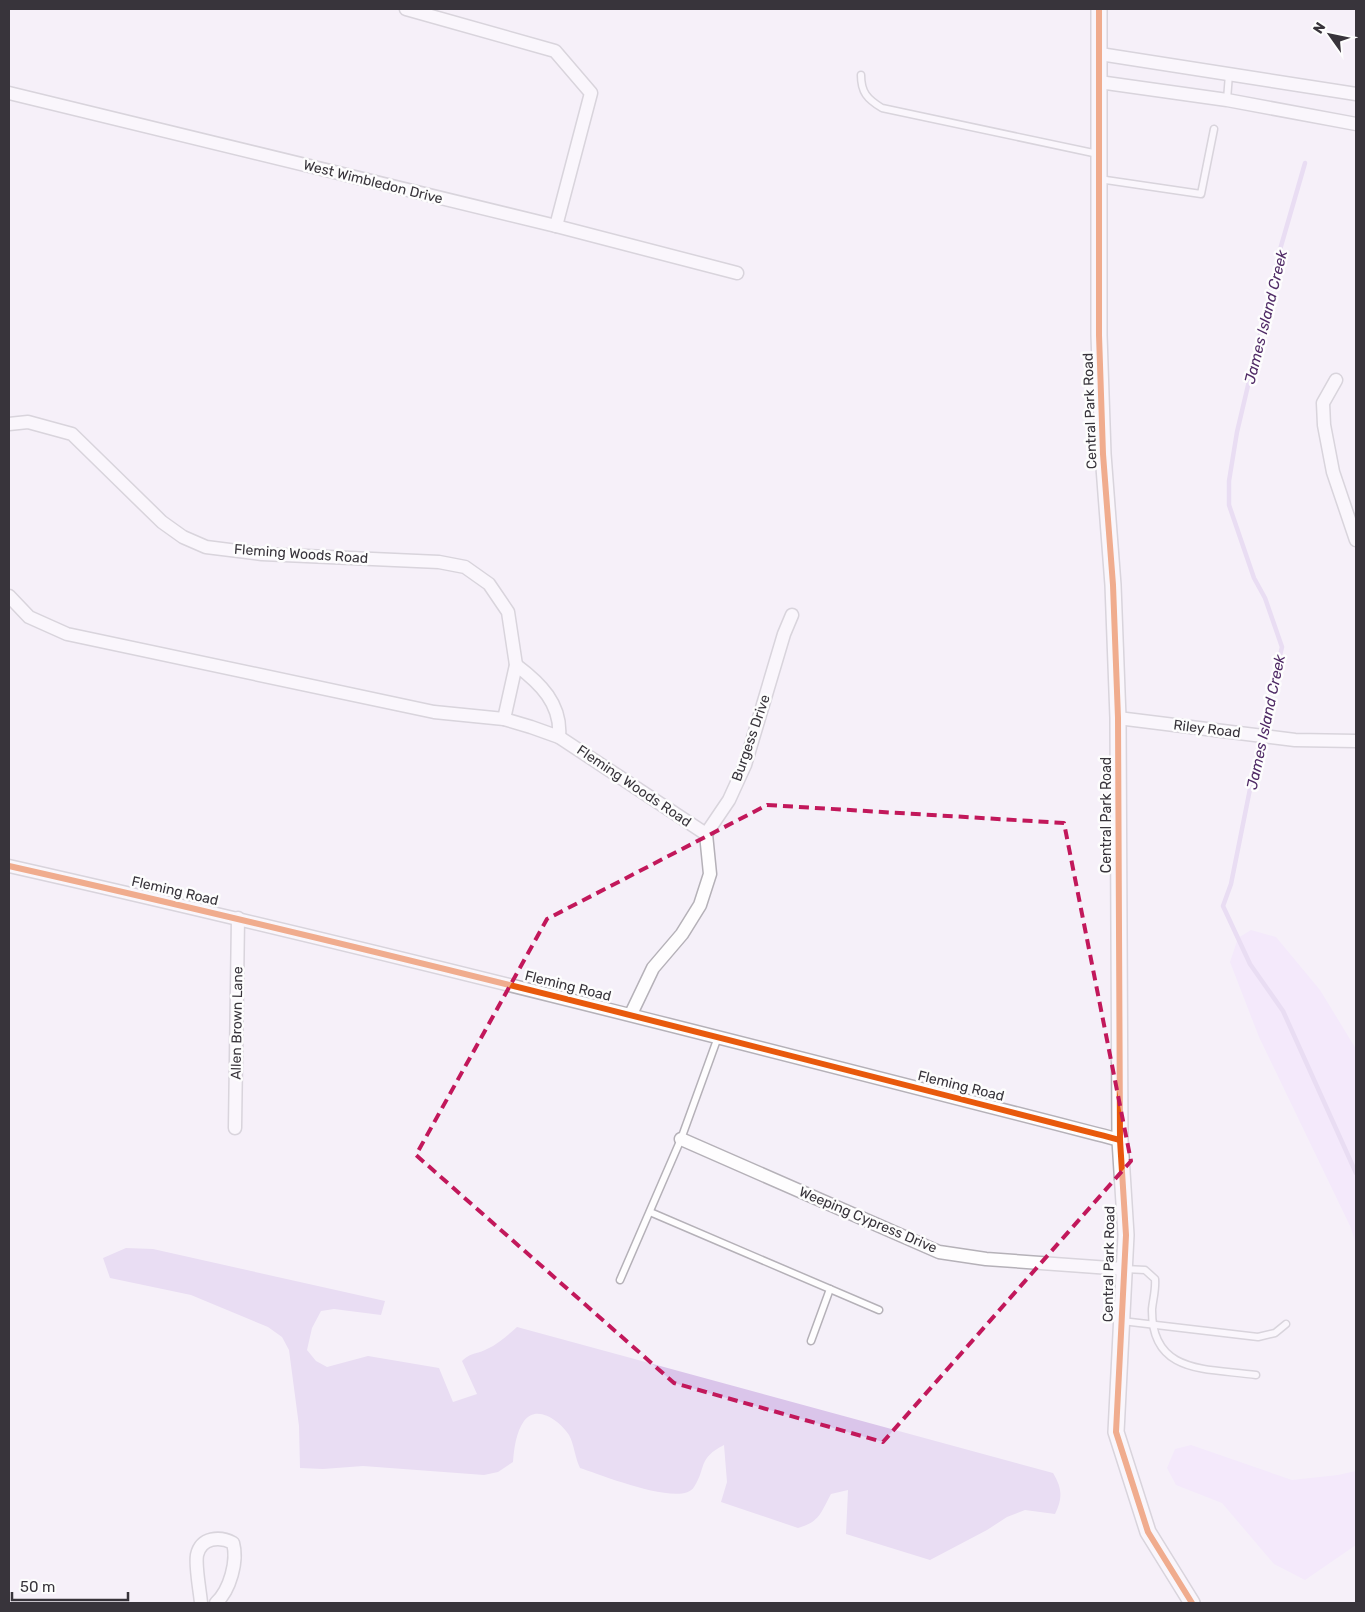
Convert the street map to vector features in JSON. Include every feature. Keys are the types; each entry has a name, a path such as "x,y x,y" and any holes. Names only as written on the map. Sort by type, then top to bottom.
{"street":[{"path":"406,9 555,51 591,93 556,226"},
{"name":"Central Park Road","path":"1099,9 1098,179 1103,454 1113,585 1118,718 1120,1140 1126,1235 1116,1432 1148,1532 1192,1603"},
{"path":"1100,54 1356,94"},
{"path":"1099,82 1227,100 1356,124"},
{"name":"West Wimbledon Drive","path":"9,93 556,226 737,273"},
{"path":"1336,380 1323,403 1324,424 1333,472 1356,540"},
{"name":"Fleming Woods Road","path":"9,424 28,422 72,434 162,522 183,537 206,547 262,554 439,562 465,567 489,584 508,612 516,665 504,719"},
{"name":"Fleming Woods Road","path":"9,596 29,617 68,634 434,712 504,719 559,737 706,834"},
{"name":"Burgess Drive","path":"706,834 729,800 745,765 784,634 792,615"},
{"path":"516,665 537,680 551,700 560,722 559,737"},
{"name":"Riley Road","path":"1118,718 1295,740 1356,741"},
{"path":"631,1014 653,968 682,934 700,905 710,874 706,834"},
{"name":"Fleming Road","path":"9,866 238,918 631,1014 1120,1140"},
{"name":"Allen Brown Lane","path":"235,1128 238,918"},
{"name":"Weeping Cypress Drive","path":"681,1139 939,1252 986,1259 1124,1269"},
{"path":"201,1603 197,1555 202,1546 209,1540 218,1538 233,1543 236,1551 227,1587 222,1598 216,1603"}],"lane":[{"path":"1227,100 1229,74"},
{"path":"860,75 861,87 868,99 882,108 1098,154"},
{"path":"1098,179 1201,194 1214,129"},
{"path":"620,1280 681,1139 718,1037"},
{"path":"650,1212 879,1310"},
{"path":"1124,1269 1145,1270 1155,1279 1152,1309 1154,1324 1158,1343 1169,1358 1184,1365 1256,1376"},
{"path":"811,1341 830,1289"},
{"path":"1121,1320 1258,1337 1275,1334 1286,1324"}],"highlighted area":[{"path":"767,805 1064,823 1131,1161 883,1442 674,1383 416,1155 547,919"}],"shaded area":[{"path":"1251,930 1276,937 1320,990 1356,1049 1356,1245 1351,1228 1259,1037 1230,962 1238,938"},
{"path":"126,1248 153,1249 385,1301 381,1315 334,1309 321,1311 312,1328 307,1350 316,1361 327,1367 368,1356 439,1368 453,1402 477,1394 462,1361 495,1345 517,1327 1053,1473 1060,1488 1059,1503 1055,1514 1025,1510 1007,1517 987,1530 930,1560 846,1534 848,1490 831,1494 819,1515 811,1523 798,1528 721,1502 727,1482 724,1445 715,1450 706,1459 694,1487 686,1492 674,1494 640,1488 580,1468 569,1435 555,1420 542,1414 529,1416 524,1421 516,1441 513,1462 498,1472 484,1475 363,1466 323,1469 300,1468 299,1426 289,1350 282,1337 268,1327 191,1295 110,1278 103,1258"},
{"path":"1191,1445 1292,1480 1356,1471 1356,1545 1305,1580 1274,1564 1222,1503 1176,1485 1167,1468 1175,1449"}],"waterway":[{"name":"James Island Creek","path":"1305,163 1281,246 1237,432 1229,481 1229,505 1254,578 1265,598 1282,647 1257,754 1231,884 1223,906 1250,964 1283,1011 1356,1173"}],"cycle path":[{"path":"1099,9 1099,335 1103,454 1113,585 1118,718 1120,1140 1126,1235 1116,1432 1148,1532 1192,1603"},
{"path":"9,866 426,965 1120,1140"}]}
